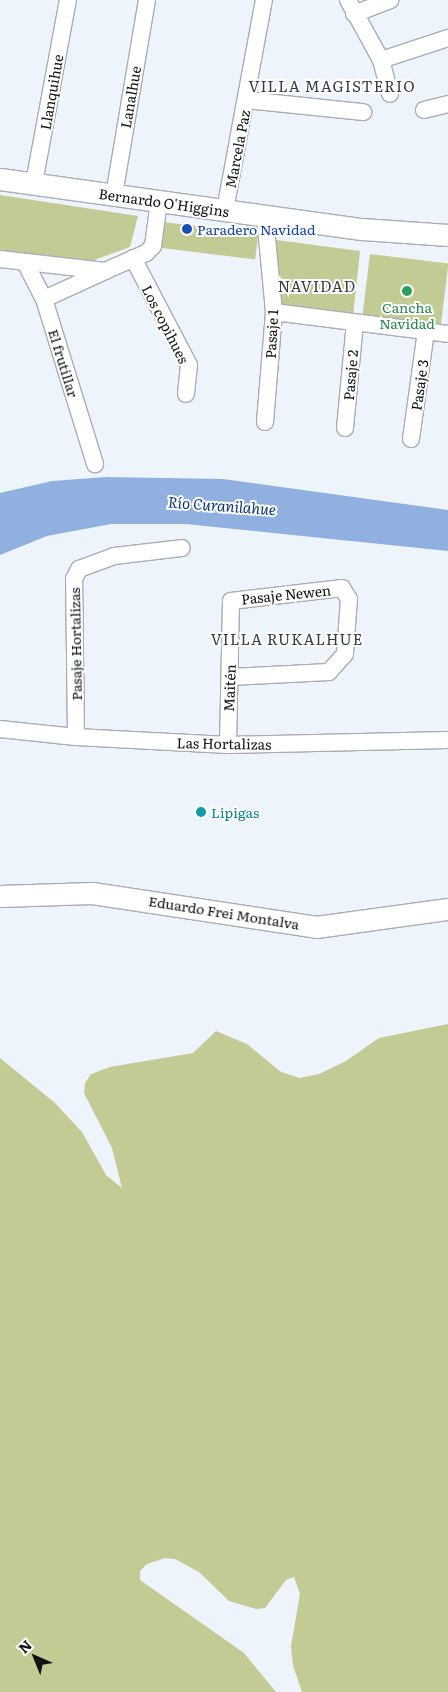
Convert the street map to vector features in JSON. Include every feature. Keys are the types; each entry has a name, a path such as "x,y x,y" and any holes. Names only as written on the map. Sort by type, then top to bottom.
{"main road":[{"name":"Bernardo O'Higgins","path":"0,179 394,233 448,235"},
{"name":"Eduardo Frei Montalva","path":"0,896 92,893 316,927 448,909"}],"street":[{"name":"Llanquihue","path":"34,184 68,0"},
{"name":"Lanalhue","path":"114,195 147,0"},
{"name":"Marcela Paz","path":"225,210 264,0"},
{"path":"390,0 351,7 381,60 390,94"},
{"path":"381,60 448,38"},
{"path":"246,100 363,112"},
{"path":"424,110 448,104"},
{"path":"44,299 133,258 154,246 159,201"},
{"name":"Pasaje 1","path":"265,216 274,312 265,422"},
{"name":"Los copihues","path":"133,258 189,365 186,394"},
{"path":"0,260 105,271"},
{"name":"El frutillar","path":"26,264 44,299 96,464"},
{"path":"274,312 448,334"},
{"name":"Pasaje 2","path":"346,428 355,323"},
{"name":"Pasaje 3","path":"411,439 426,331"},
{"name":"Pasaje Hortalizas","path":"76,737 74,579 79,570 114,556 182,548"},
{"name":"Pasaje Newen","path":"230,677 329,672 345,654 348,599 342,588 231,601"},
{"name":"Maitén","path":"228,745 231,601"},
{"name":"Las Hortalizas","path":"0,729 76,737 228,745 448,740"}],"green space":[{"path":"0,195 138,216 130,247 86,263 0,251"},
{"path":"163,222 258,234 255,260 160,248"},
{"path":"276,240 360,251 353,317 281,310"},
{"name":"Cancha Navidad","path":"370,254 448,264 440,328 362,319"},
{"path":"448,1024 448,1692 302,1692 293,1666 291,1646 300,1594 294,1577 286,1580 265,1608 256,1609 229,1601 199,1572 175,1559 165,1558 147,1564 140,1571 140,1580 244,1653 276,1692 0,1692 0,1058 55,1103 82,1132 106,1175 122,1188 112,1148 84,1093 85,1083 91,1074 110,1067 193,1053 216,1031 247,1044 281,1072 300,1078 319,1074 346,1061 379,1038"}],"water":[{"name":"Río Curanilahue","path":"106,477 223,479 448,510 448,551 186,524 111,524 47,536 0,555 0,493 52,481"}],"place":[{"name":"Paradero Navidad","path":"187,229"},
{"name":"Cancha Navidad","path":"407,291"},
{"name":"Lipigas","path":"201,812"}],"district":[{"name":"VILLA MAGISTERIO","path":"332,86"},
{"name":"NAVIDAD","path":"317,286"},
{"name":"VILLA RUKALHUE","path":"287,639"}]}
